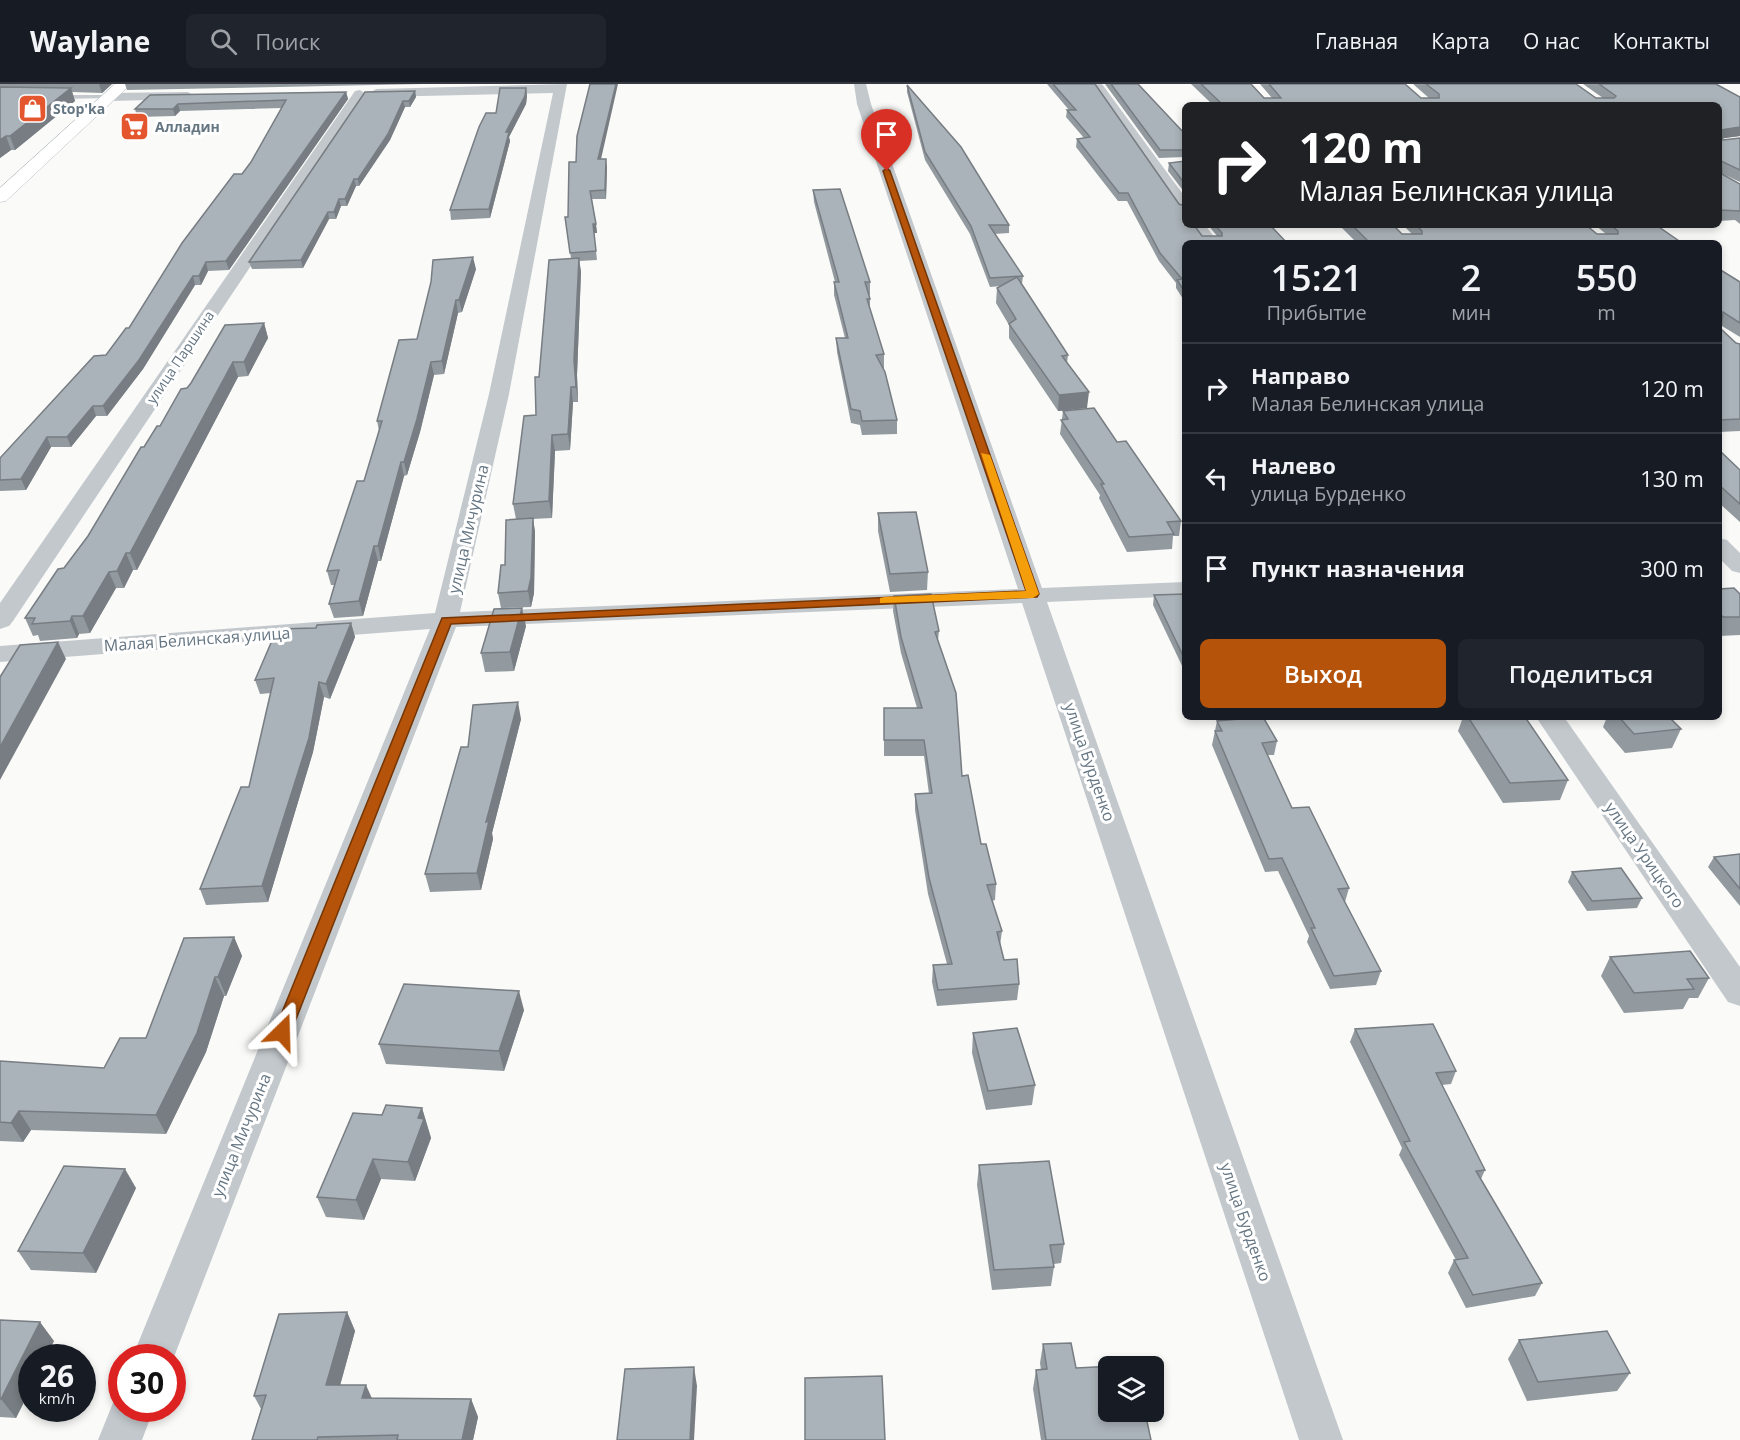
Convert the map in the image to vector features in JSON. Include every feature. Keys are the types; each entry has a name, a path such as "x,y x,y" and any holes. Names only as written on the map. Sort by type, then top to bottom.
{"main road":[{"path":"0,197 124,84"}],"street":[{"name":"улица Бурденко","path":"860,84 864,104 1321,1440"},
{"path":"1096,84 1182,204"},
{"name":"улица Паршина","path":"0,621 355,94 560,86"},
{"name":"улица Мичурина","path":"159,1344 446,620 499,394 560,86"},
{"path":"110,97 205,96"},
{"path":"1154,165 1175,164"},
{"path":"1722,548 1740,566"},
{"path":"1722,567 1740,566"},
{"name":"Малая Белинская улица","path":"0,654 446,620 1182,589"},
{"name":"улица Урицкого","path":"1552,720 1740,993"},
{"path":"120,1440 127,1422"}],"lane":[{"path":"45,97 110,97"}],"building":[{"path":"590,84 616,84 598,159 606,159 605,190 590,191 596,224 593,224 596,251 570,253 565,217 568,217 569,162 576,162 577,136"},
{"path":"1053,84 1095,84 1179,204 1182,205 1182,228 1196,228 1202,236 1222,236 1218,228 1273,228 1284,240 1182,240 1182,279 1160,253 1128,193 1119,193 1077,139 1090,137 1067,110 1076,110"},
{"path":"1111,84 1138,84 1182,131 1182,150 1160,150"},
{"path":"1201,84 1251,84 1264,98 1281,98 1269,84 1405,84 1421,98 1439,98 1439,94 1426,84 1576,84 1596,98 1614,98 1616,96 1599,84 1716,84 1740,97 1740,127 1722,130 1722,102 1220,102"},
{"path":"907,85 961,147 1009,225 989,225 1023,276 990,278 971,226 925,152"},
{"path":"0,87 71,88 10,136 0,140"},
{"path":"500,88 526,88 525,96 506,132 509,132 489,209 450,210 479,127 486,113 496,113"},
{"path":"415,91 409,101 403,101 388,134 358,179 354,179 345,199 339,199 334,212 328,212 301,260 249,262 365,92"},
{"path":"346,92 226,261 206,262 199,276 193,276 139,360 103,406 93,406 67,437 47,437 21,479 0,480 0,458 94,356 106,355 126,328 129,328 182,243 234,174 242,174 251,162 286,100 178,104 173,109 135,109 150,95"},
{"path":"1722,137 1723,140 1740,138 1740,170 1722,161"},
{"path":"1182,161 1182,180 1169,163"},
{"path":"1722,174 1740,184 1740,211 1722,210"},
{"path":"840,189 870,282 865,282 870,299 867,299 884,354 876,355 885,372 897,420 862,421 860,411 851,409 836,338 848,338 834,282 839,282 813,190"},
{"path":"1355,228 1396,228 1402,234 1422,234 1419,228 1590,228 1597,234 1618,234 1614,228 1660,228 1678,240 1367,240"},
{"path":"473,257 459,300 456,300 442,361 431,362 417,419 404,462 401,462 378,546 374,546 359,601 329,604 339,570 327,571 357,481 364,481 382,421 377,421 399,340 417,339 431,282 433,260"},
{"path":"579,258 574,360 576,387 571,387 568,434 552,435 549,501 513,504 524,416 536,415 535,377 539,377 549,260"},
{"path":"1722,271 1740,282 1740,323 1723,312 1722,320"},
{"path":"1017,277 1068,355 1062,356 1089,392 1059,395 1009,324 1016,319 997,288"},
{"path":"264,323 244,362 233,362 130,553 126,553 117,571 109,572 83,616 72,616 70,621 32,624 35,618 25,618 58,569 64,568 88,536 141,447 144,447 157,426 160,426 181,389 187,388 191,383 225,325"},
{"path":"1722,330 1740,344 1740,419 1722,420"},
{"path":"1094,408 1117,442 1126,441 1181,521 1167,522 1174,534 1129,537 1101,484 1104,484 1061,420 1068,419 1063,411"},
{"path":"1722,453 1740,470 1740,504 1722,488"},
{"path":"916,512 928,572 890,574 878,513"},
{"path":"533,518 531,578 528,591 498,593 501,565 505,565 506,520"},
{"path":"1734,588 1740,594 1740,617 1722,616 1722,589"},
{"path":"931,594 939,631 935,632 956,693 962,776 968,775 981,844 986,844 996,884 987,885 1002,931 997,932 1004,960 1017,959 1019,984 938,990 933,965 952,964 929,878 915,794 932,793 924,740 884,740 884,708 922,708 901,637 894,596"},
{"path":"1182,594 1182,654 1154,595"},
{"path":"522,608 510,652 481,653 494,609"},
{"path":"351,623 326,684 319,682 309,738 262,886 200,889 241,787 249,787 274,678 255,680 277,629 316,628 317,625"},
{"path":"58,642 0,747 0,677 20,645"},
{"path":"518,702 486,822 489,821 477,873 425,874 461,747 468,747 473,705"},
{"path":"1265,720 1277,741 1262,743 1292,808 1309,807 1349,888 1338,889 1381,971 1334,976 1311,928 1315,928 1282,858 1269,859 1215,731 1222,731 1217,721"},
{"path":"1470,720 1527,720 1568,780 1510,783"},
{"path":"1622,720 1672,720 1681,729 1634,734"},
{"path":"1740,854 1740,889 1714,857"},
{"path":"1621,868 1642,898 1592,901 1572,872"},
{"path":"234,937 218,977 215,977 197,1033 156,1115 19,1111 11,1123 0,1122 0,1061 104,1068 120,1038 146,1038 184,938"},
{"path":"1690,951 1709,978 1687,979 1694,989 1634,993 1610,957"},
{"path":"404,984 519,991 499,1051 379,1044"},
{"path":"1433,1024 1456,1071 1436,1073 1485,1170 1476,1171 1542,1283 1473,1295 1454,1260 1468,1258 1404,1142 1410,1141 1355,1029"},
{"path":"1017,1028 1035,1085 988,1091 973,1033"},
{"path":"386,1105 422,1108 418,1118 424,1119 408,1162 373,1159 356,1200 317,1197 353,1113 382,1115"},
{"path":"1049,1161 1064,1244 1050,1245 1054,1267 994,1270 979,1165"},
{"path":"64,1166 125,1169 83,1253 18,1251"},
{"path":"347,1312 326,1385 366,1385 362,1398 471,1399 462,1440 397,1440 398,1435 318,1437 317,1440 252,1440 266,1395 254,1396 279,1314"},
{"path":"0,1320 40,1322 29,1344 18,1344 18,1365 0,1399"},
{"path":"1607,1331 1630,1373 1538,1382 1519,1340"},
{"path":"1071,1343 1076,1368 1098,1367 1098,1422 1147,1422 1151,1440 1046,1440 1036,1370 1047,1369 1043,1344"},
{"path":"694,1367 690,1440 617,1440 625,1369"},
{"path":"882,1376 885,1440 805,1440 805,1378"}],"slow traffic":[{"path":"885,601 1033,594 985,455"}],"place":[{"name":"Stop'ka","path":"32,108"},
{"name":"Алладин","path":"134,126"}],"route":[{"path":"282,1032 446,620 1033,594 887,171"}]}
